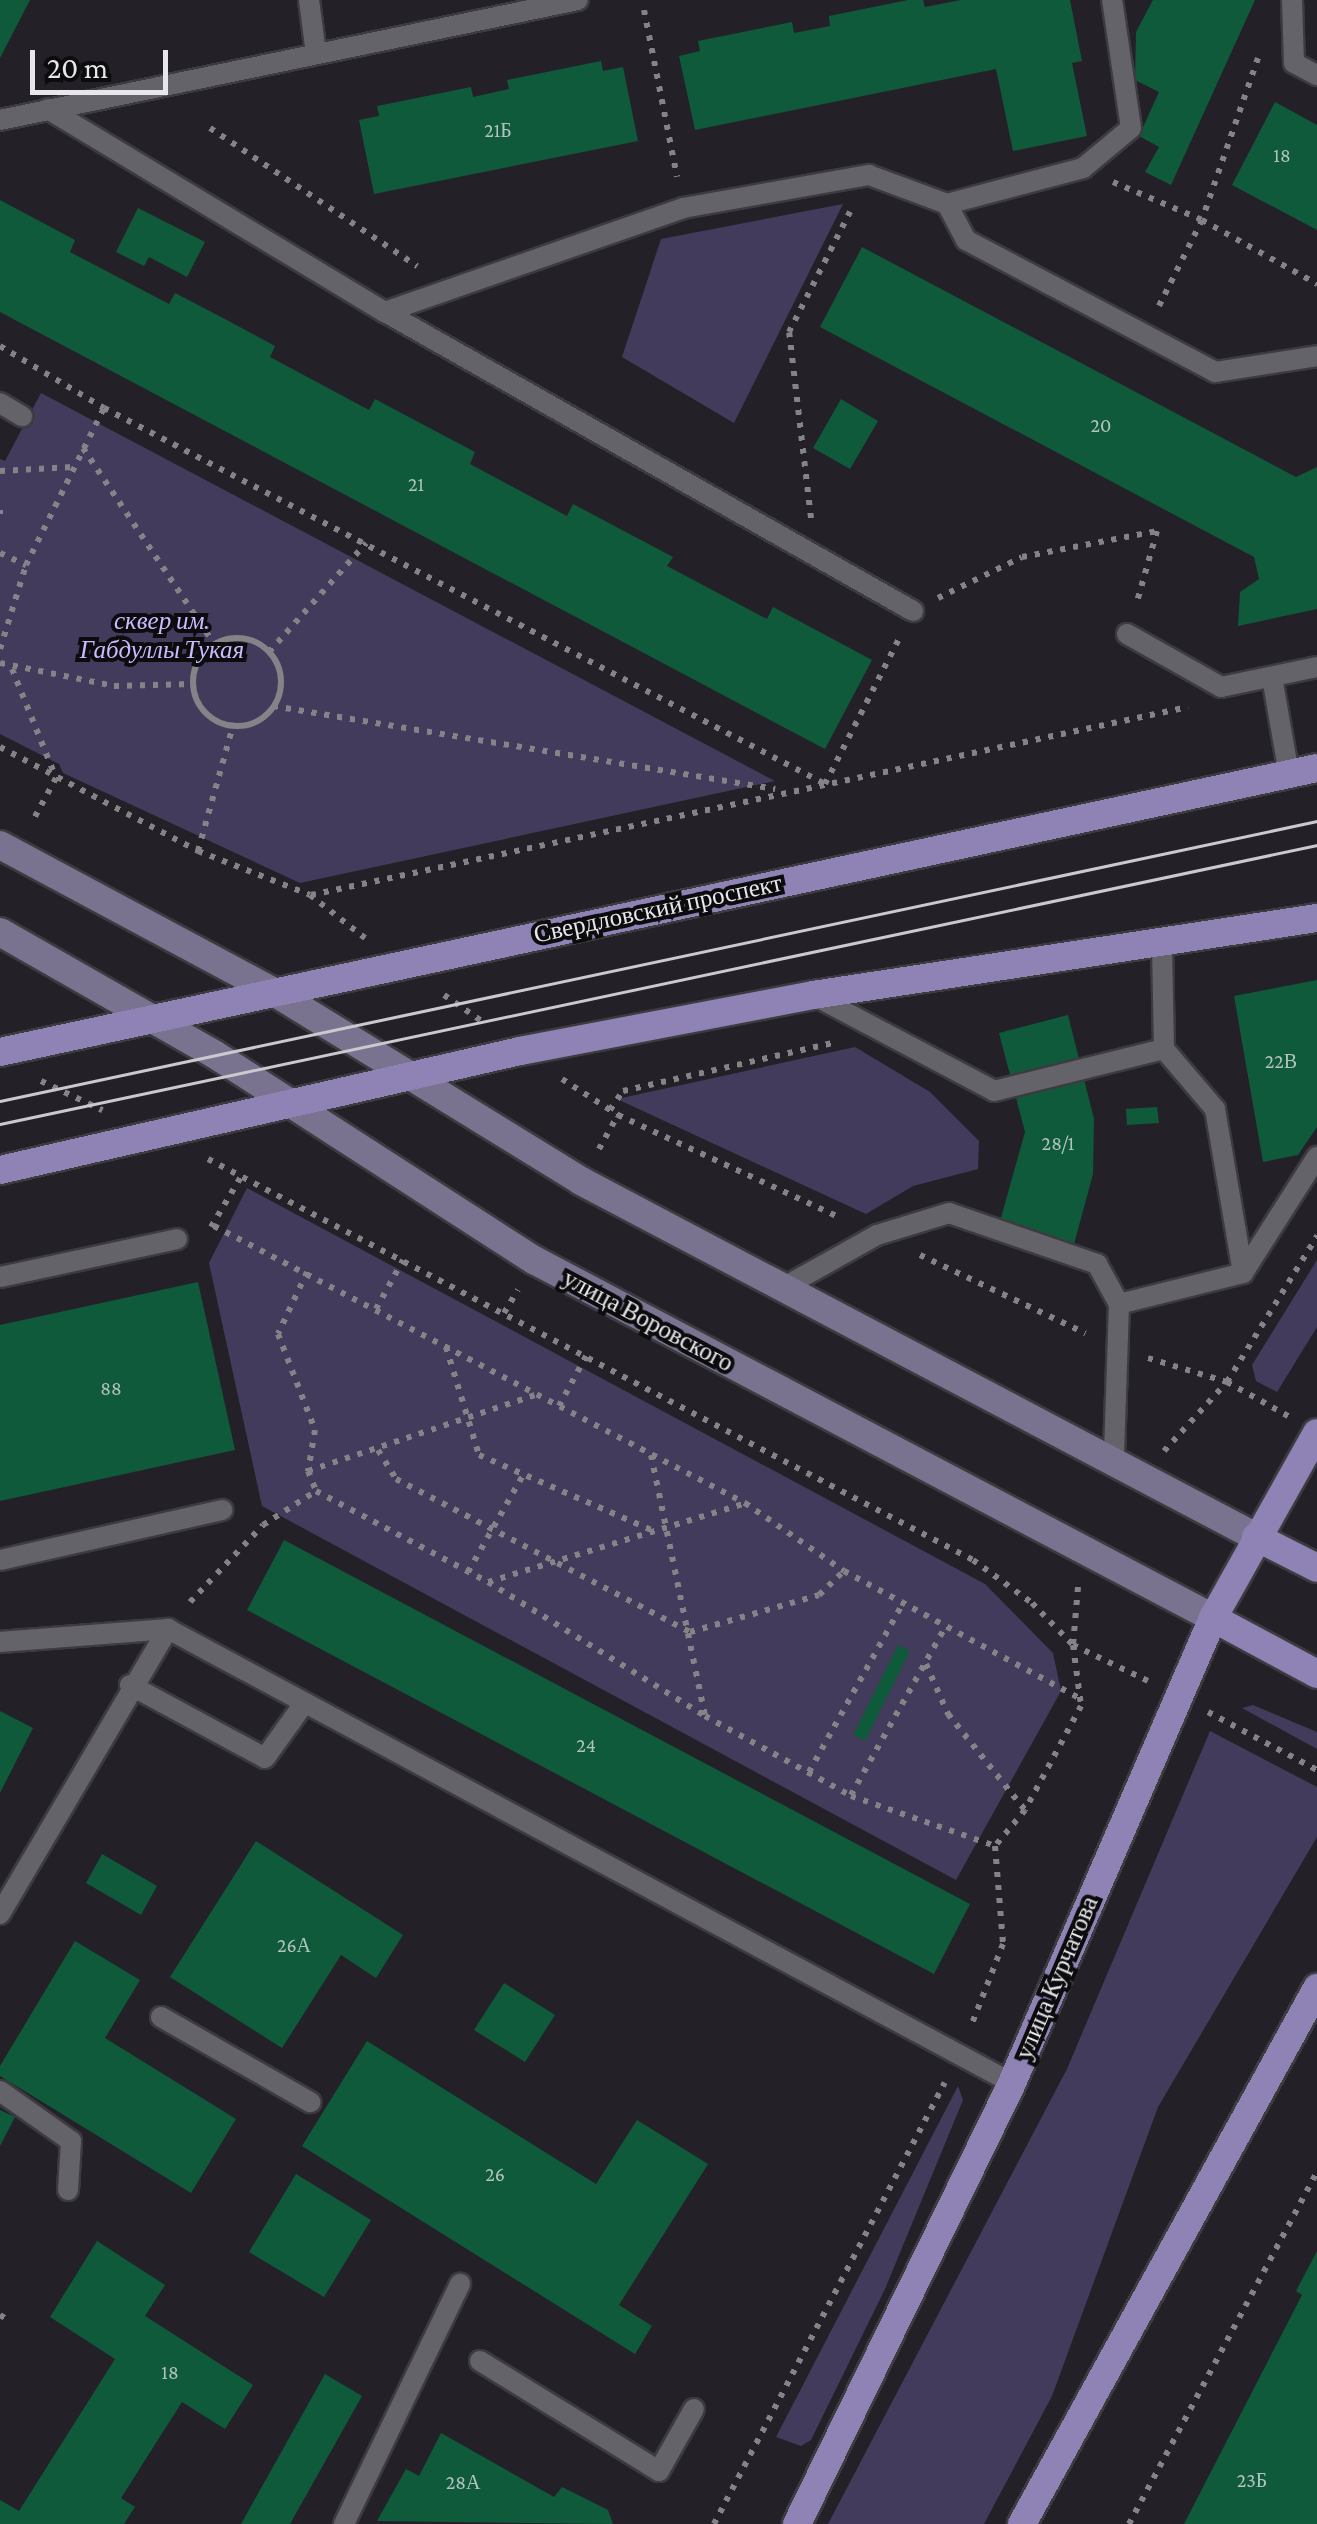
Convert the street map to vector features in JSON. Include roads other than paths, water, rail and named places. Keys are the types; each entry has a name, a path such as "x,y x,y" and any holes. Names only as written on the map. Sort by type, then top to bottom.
{"main road":[{"name":"Свердловский проспект","path":"0,1052 1317,768"},
{"path":"0,845 274,992 580,1181 1114,1457 1317,1568"},
{"path":"0,1170 162,1137 520,1051 813,996 1162,946 1317,918"},
{"name":"улица Воровского","path":"0,932 292,1104 534,1260 1317,1674"},
{"name":"улица Курчатова","path":"797,2524 1012,2083 1213,1618 1310,1429"},
{"path":"1022,2524 1317,1988"}],"lane":[{"path":"309,0 316,54"},
{"path":"0,120 578,0"},
{"path":"385,312 684,208 869,175 946,204 1083,168 1131,128 1112,0"},
{"path":"1292,0 1294,63 1317,75"},
{"path":"48,110 385,312 815,551 913,611"},
{"path":"946,204 966,240 1215,372 1317,356"},
{"path":"0,403 22,416"},
{"path":"1127,634 1222,687 1317,666"},
{"path":"1272,677 1288,774"},
{"path":"1162,946 1164,1049 1215,1109 1243,1273"},
{"path":"813,996 994,1091 1164,1049"},
{"path":"1119,1304 1243,1273 1317,1157"},
{"path":"786,1286 877,1235 949,1213 1097,1264 1119,1304 1114,1457"},
{"path":"0,1277 177,1239"},
{"path":"0,1560 222,1510"},
{"path":"0,1642 168,1629 1012,2083"},
{"path":"0,1914 130,1685 168,1629"},
{"path":"130,1685 265,1758 303,1705"},
{"path":"161,2016 310,2102"},
{"path":"0,2091 72,2142 68,2190"},
{"path":"344,2524 460,2284"},
{"path":"480,2361 659,2472 694,2409"}],"tram line":[{"path":"0,1101 1317,821"},
{"path":"0,1124 1317,845"}],"park label":[{"name":"сквер им. Габдуллы Тукая","path":"162,636"}]}
